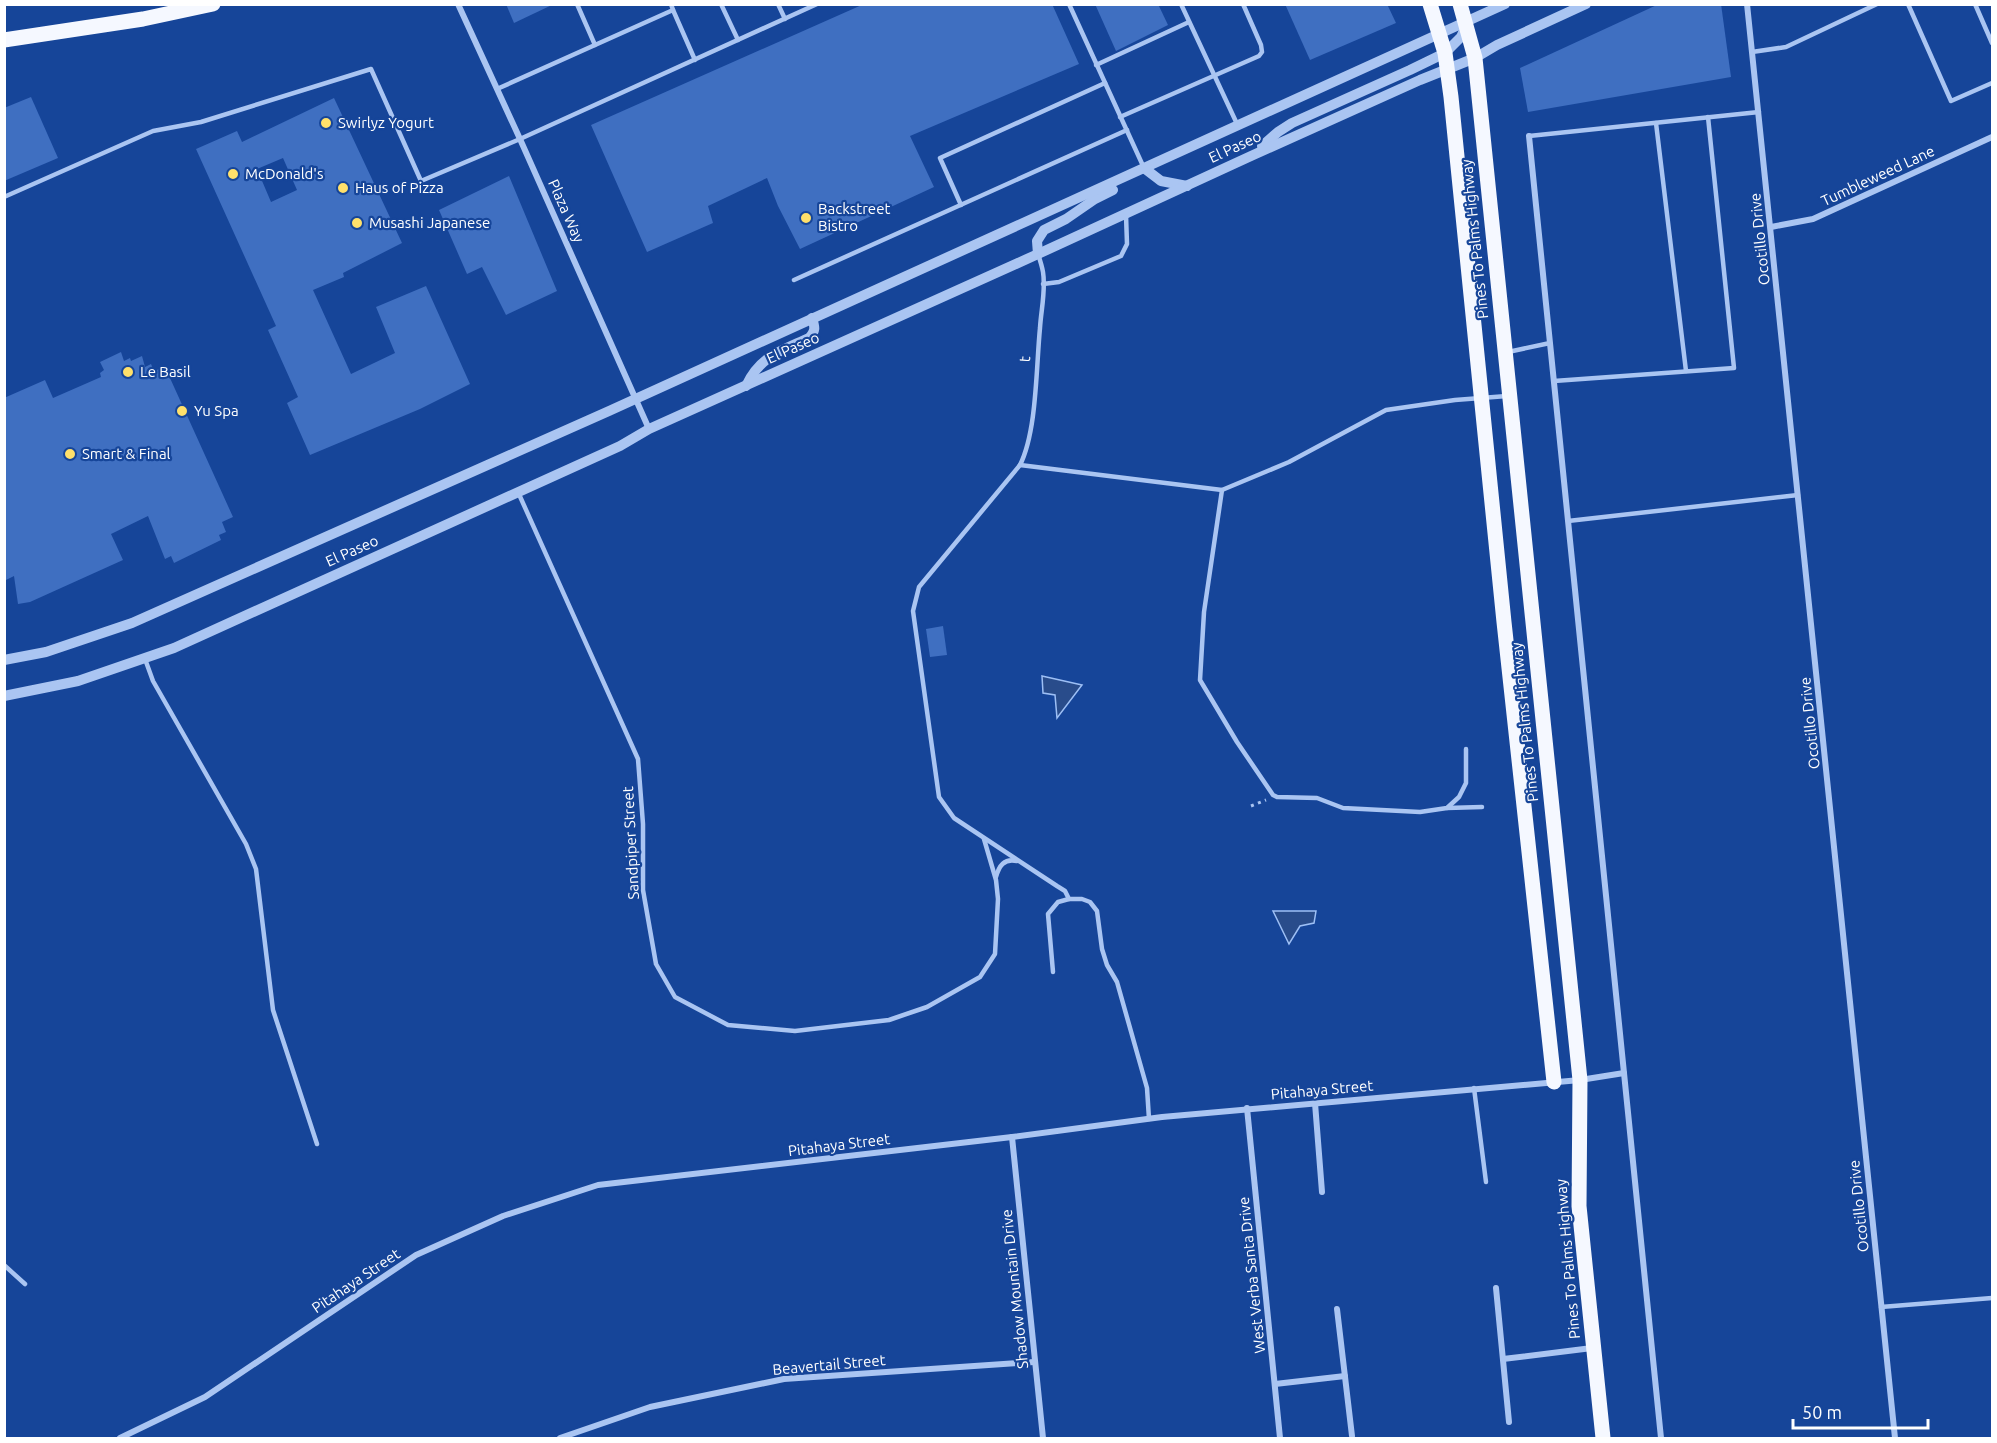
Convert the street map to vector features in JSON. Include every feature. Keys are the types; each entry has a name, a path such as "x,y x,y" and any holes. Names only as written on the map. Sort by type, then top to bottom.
{"main road":[{"path":"4,39 132,21 213,4"},
{"name":"Pines To Palms Highway","path":"1430,4 1445,52 1458,158 1504,622 1554,1082"},
{"name":"Pines To Palms Highway","path":"1460,4 1474,58 1580,1080 1579,1206 1603,1438"}],"street":[{"name":"Plaza Way","path":"459,4 649,429"},
{"name":"El Paseo","path":"4,660 46,652 132,623 1466,25 1505,4"},
{"name":"El Paseo","path":"4,696 78,681 174,648 1239,161 1474,58 1586,4"},
{"name":"Ocotillo Drive","path":"1747,4 1895,1438"},
{"path":"1239,161 1292,123 1445,52 1461,37 1466,25"},
{"path":"1529,136 1661,1438"},
{"name":"Tumbleweed Lane","path":"1771,226 1813,219 1992,137"},
{"path":"1038,254 1037,241 1044,231 1095,199 1123,185 1140,170 1161,181 1187,186"},
{"path":"746,386 753,372 768,357 809,338 815,327 812,318"},
{"name":"Pitahaya Street","path":"120,1438 205,1397 416,1255 503,1216 598,1185 1247,1108 1580,1080 1624,1073"},
{"path":"1315,1102 1322,1192"},
{"name":"West Verba Santa Drive","path":"1247,1108 1280,1438"},
{"name":"Shadow Mountain Drive","path":"1012,1137 1042,1438"},
{"path":"1496,1288 1509,1422"},
{"path":"1337,1309 1352,1436"},
{"path":"1503,1359 1593,1348"},
{"name":"Beavertail Street","path":"560,1438 650,1407 784,1379 1034,1362"},
{"path":"1275,1384 1345,1376"}],"lane":[{"path":"577,4 595,45"},
{"path":"721,4 738,40"},
{"path":"778,4 784,19"},
{"path":"4,197 153,130 201,122 371,69 421,181 520,139 817,4"},
{"path":"1069,4 1127,130 1140,170"},
{"path":"1181,4 1238,126"},
{"path":"1120,117 1259,56 1262,52 1261,45 1243,4"},
{"path":"1752,52 1786,47 1877,4"},
{"path":"1908,4 1951,101 1992,82"},
{"path":"1975,4 1992,43"},
{"path":"497,89 672,7 695,60"},
{"path":"1096,65 1189,22"},
{"path":"961,205 940,158 1105,83"},
{"path":"1529,136 1759,112"},
{"path":"1554,381 1734,368 1708,117"},
{"path":"1656,123 1686,372"},
{"path":"794,280 1127,130"},
{"path":"1043,284 1059,282 1121,256 1127,244 1126,213"},
{"name":"t","path":"1020,465 1027,451 1031,424 1043,284 1043,271 1038,254"},
{"path":"1505,352 1550,343"},
{"path":"1069,899 1065,891 954,818 939,797 914,604 923,579 1020,465 1222,490 1289,462 1386,410 1510,395"},
{"path":"1222,490 1204,612 1199,678 1269,790 1277,797 1317,798 1342,808 1420,812 1447,808 1482,807"},
{"name":"Sandpiper Street","path":"518,492 638,759 643,824 643,890 656,964 675,997 728,1025 795,1031 889,1020 927,1007 980,977 995,954 998,899 996,880 984,839"},
{"path":"1568,520 1799,495"},
{"path":"145,659 153,681 246,844 256,869 273,1010 317,1144"},
{"path":"1447,808 1459,797 1466,783 1467,749"},
{"path":"996,880 1002,864 1007,861 1020,862"},
{"path":"1053,972 1048,914 1058,902 1069,899 1082,899 1090,902 1097,911 1102,949 1107,965 1117,982 1147,1089 1149,1119"},
{"path":"1474,1088 1486,1182"},
{"path":"4,1265 25,1284"},
{"path":"1881,1307 1992,1298"}],"water":[{"path":"1042,676 1082,685 1057,718 1055,695 1043,693"},
{"path":"1273,911 1316,911 1314,923 1300,926 1289,944"}],"building":[{"path":"506,4 554,4 514,23"},
{"path":"864,4 1052,4 1079,64 910,136 934,187 800,249 778,206 767,178 708,206 713,223 647,252 591,125"},
{"path":"1095,4 1158,4 1168,25 1116,51"},
{"path":"1285,4 1387,4 1396,23 1310,60"},
{"path":"1659,4 1721,4 1731,77 1528,112 1520,68"},
{"path":"31,97 58,158 4,181 4,108"},
{"path":"334,98 402,243 343,273 344,277 313,290 351,374 395,353 376,307 426,286 470,384 420,409 310,455 287,403 298,397 268,330 276,326 196,149 237,131 242,142","holes":["283,158 297,190 271,202 257,169"]},
{"path":"509,176 557,291 506,315 482,267 467,274 439,210"},
{"name":"Smart & Final","path":"121,352 124,361 130,358 131,361 142,356 145,367 151,364 154,371 165,367 233,517 222,522 226,532 219,535 221,540 174,563 171,556 165,559 148,516 111,534 123,560 30,602 18,604 14,576 4,581 4,398 45,380 53,398 101,377 100,373 104,370 100,362"},
{"path":"943,626 947,655 930,657 926,629"}],"place":[{"name":"Swirlyz Yogurt","path":"326,123"},
{"name":"McDonald's","path":"233,174"},
{"name":"Haus of Pizza","path":"343,188"},
{"name":"Backstreet Bistro","path":"806,218"},
{"name":"Musashi Japanese","path":"357,223"},
{"name":"Le Basil","path":"128,372"},
{"name":"Yu Spa","path":"182,411"},
{"name":"Smart & Final","path":"70,454"}]}
